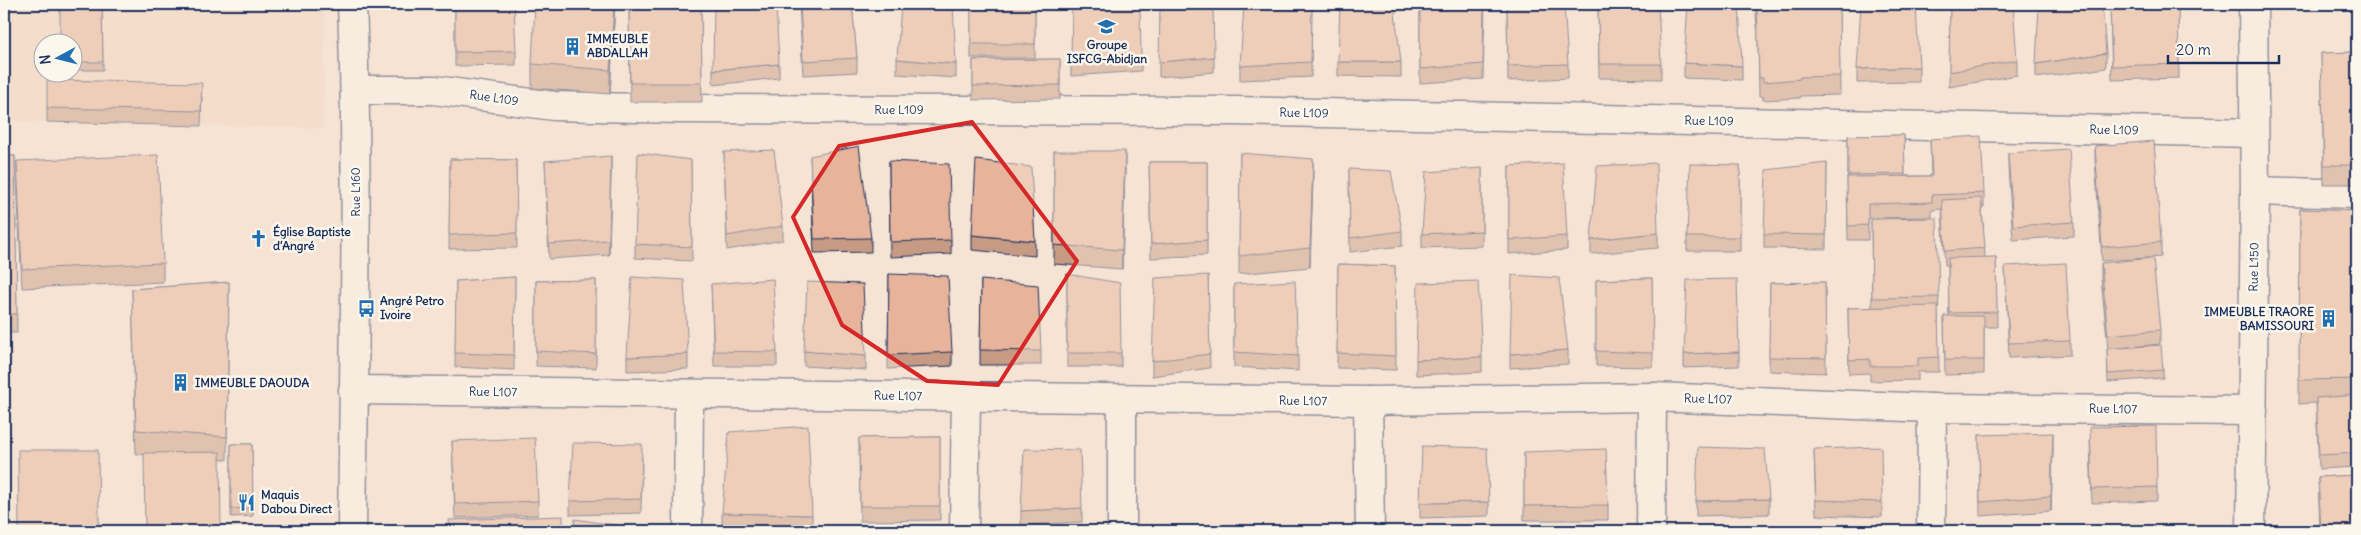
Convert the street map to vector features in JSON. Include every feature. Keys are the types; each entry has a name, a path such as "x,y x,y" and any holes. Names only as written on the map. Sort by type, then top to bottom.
{"street":[{"name":"Rue L160","path":"352,4 355,90 356,246 352,531"},
{"name":"Rue L150","path":"2251,531 2256,191 2253,133 2253,4"},
{"name":"Rue L109","path":"355,90 434,90 554,106 680,109 1234,111 2253,133"},
{"path":"2256,191 2357,194"},
{"name":"Rue L107","path":"353,390 1368,401 1652,397 1932,408 2252,411"},
{"path":"688,531 689,394"},
{"path":"964,531 966,396"},
{"path":"1651,531 1652,397"},
{"path":"1122,398 1122,531"},
{"path":"1368,401 1370,531"},
{"path":"1931,531 1932,408"}],"highlighted area":[{"path":"972,122 1077,261 998,385 927,381 842,325 793,217 839,146"}],"shaded area":[{"path":"4,4 325,4 323,128 4,121"}],"building":[{"path":"60,4 102,4 103,62 82,62 82,32 60,32"},
{"path":"455,4 514,4 516,51 455,52"},
{"name":"IMMEUBLE ABDALLAH","path":"535,4 614,4 610,70 532,64"},
{"path":"629,4 701,4 702,83 630,83"},
{"path":"714,4 776,4 779,64 713,70"},
{"path":"800,4 852,4 857,58 803,61"},
{"path":"901,4 953,4 956,64 897,59"},
{"path":"971,4 1035,4 1035,44 971,44"},
{"path":"1072,4 1140,4 1141,56 1071,61"},
{"path":"1160,4 1213,4 1214,57 1159,62"},
{"path":"1244,4 1312,4 1311,62 1240,66"},
{"path":"1340,4 1394,4 1401,62 1338,62"},
{"path":"1420,4 1484,4 1483,64 1420,69"},
{"path":"1507,4 1564,4 1568,64 1508,66"},
{"path":"1598,4 1658,4 1661,64 1599,64"},
{"path":"1688,4 1739,4 1742,66 1684,63"},
{"path":"1757,4 1839,4 1840,76 1800,77 1800,79 1763,82 1763,78 1759,78"},
{"path":"1861,4 1916,4 1919,67 1857,69"},
{"path":"1950,4 2013,4 2017,60 1949,72"},
{"path":"2039,4 2102,4 2106,53 2036,64"},
{"path":"2110,4 2178,4 2179,64 2112,66"},
{"path":"2357,52 2357,165 2324,165 2321,53"},
{"path":"1060,59 1060,85 973,86 973,60"},
{"path":"82,81 202,83 201,111 47,108 47,82"},
{"path":"1904,135 1905,174 1848,175 1848,136"},
{"path":"1981,136 1984,193 1932,195 1932,202 1868,204 1868,225 1848,226 1847,177 1932,176 1930,139"},
{"path":"2154,141 2161,242 2102,247 2095,146"},
{"path":"859,146 871,238 814,239 810,156"},
{"path":"2069,149 2074,222 2013,226 2008,153"},
{"path":"774,150 783,226 727,236 724,152"},
{"path":"1054,151 1125,151 1122,250 1054,245"},
{"path":"638,153 691,160 692,247 635,244"},
{"path":"1240,153 1313,159 1310,248 1239,256"},
{"path":"158,155 163,263 22,269 17,161"},
{"path":"4,156 15,156 17,314 4,314"},
{"path":"611,156 609,240 549,244 545,161"},
{"path":"450,159 516,160 517,233 449,235"},
{"path":"976,160 1031,167 1035,241 972,235"},
{"path":"889,161 949,164 951,240 890,242"},
{"path":"1149,162 1207,162 1207,240 1151,244"},
{"path":"1563,163 1567,236 1509,240 1509,166"},
{"path":"1656,163 1658,233 1591,240 1597,166"},
{"path":"1827,163 1826,235 1764,234 1766,170"},
{"path":"1690,164 1740,165 1740,237 1687,237"},
{"path":"1482,168 1482,231 1422,234 1426,172"},
{"path":"1349,169 1391,171 1402,231 1350,238"},
{"path":"1981,198 1985,248 1945,251 1942,200"},
{"name":"IMMEUBLE TRAORE BAMISSOURI","path":"2300,209 2357,211 2357,379 2299,380"},
{"path":"1937,218 1939,297 1872,298 1871,219"},
{"path":"1996,257 1997,312 1949,313 1948,258"},
{"path":"2153,258 2160,330 2108,335 2101,263"},
{"path":"2066,263 2070,341 2009,343 2005,266"},
{"path":"1338,264 1395,266 1396,356 1337,353"},
{"path":"889,274 948,276 952,352 888,355"},
{"path":"1067,274 1120,283 1121,353 1067,353"},
{"path":"1208,275 1210,354 1152,361 1155,278"},
{"path":"1512,275 1559,278 1568,350 1510,354"},
{"path":"515,277 514,355 455,353 456,281"},
{"path":"632,277 684,280 688,354 627,357"},
{"path":"1652,278 1653,353 1596,351 1596,280"},
{"path":"773,279 777,352 714,351 711,284"},
{"path":"1737,279 1739,352 1684,354 1687,280"},
{"path":"596,280 596,354 536,351 536,281"},
{"path":"981,280 1038,285 1041,351 980,350"},
{"path":"1295,281 1298,356 1234,352 1234,284"},
{"path":"1478,281 1482,357 1416,360 1418,283"},
{"name":"IMMEUBLE DAOUDA","path":"229,282 227,437 136,430 132,289"},
{"path":"807,282 863,284 866,356 804,351"},
{"path":"1825,282 1826,358 1769,357 1770,283"},
{"path":"1938,306 1939,357 1918,358 1918,366 1870,366 1870,359 1849,360 1848,308"},
{"path":"1944,316 1984,316 1984,360 1945,360"},
{"path":"2161,345 2163,370 2108,374 2107,349"},
{"path":"2357,395 2357,453 2319,455 2316,398"},
{"path":"808,426 812,515 722,513 729,432"},
{"path":"2156,426 2157,487 2092,489 2090,427"},
{"path":"2053,433 2051,496 1980,502 1979,435"},
{"path":"940,437 940,506 860,506 859,438"},
{"path":"535,438 538,501 455,504 452,441"},
{"path":"573,443 642,444 641,499 570,501"},
{"path":"231,444 252,444 253,508 231,509"},
{"path":"1422,446 1487,448 1489,502 1420,503"},
{"path":"1698,447 1765,449 1769,499 1696,501"},
{"path":"1881,447 1882,502 1816,500 1814,449"},
{"path":"1024,449 1080,450 1082,508 1021,511"},
{"path":"1606,449 1608,505 1524,506 1524,452"},
{"path":"18,450 98,450 99,531 19,531"},
{"path":"220,452 221,531 145,531 144,453"},
{"path":"2357,475 2357,530 2321,531 2318,477"},
{"path":"563,516 563,531 450,531 449,520"},
{"path":"575,519 648,530 648,531 574,531"},
{"path":"2153,526 2154,531 2096,531 2096,527"},
{"path":"860,527 879,531 860,531"},
{"path":"2038,528 2038,531 1976,531"},
{"path":"1889,529 1889,531 1856,531"},
{"path":"1779,530 1779,531 1739,531"}],"place":[{"name":"Groupe ISFCG-Abidjan","path":"1107,26"},
{"name":"IMMEUBLE ABDALLAH","path":"573,46"},
{"name":"Église Baptiste d’Angré","path":"259,239"},
{"name":"Angré Petro Ivoire","path":"366,308"},
{"name":"IMMEUBLE TRAORE BAMISSOURI","path":"2328,319"},
{"name":"IMMEUBLE DAOUDA","path":"181,383"},
{"name":"Maquis Dabou Direct","path":"247,502"}]}
